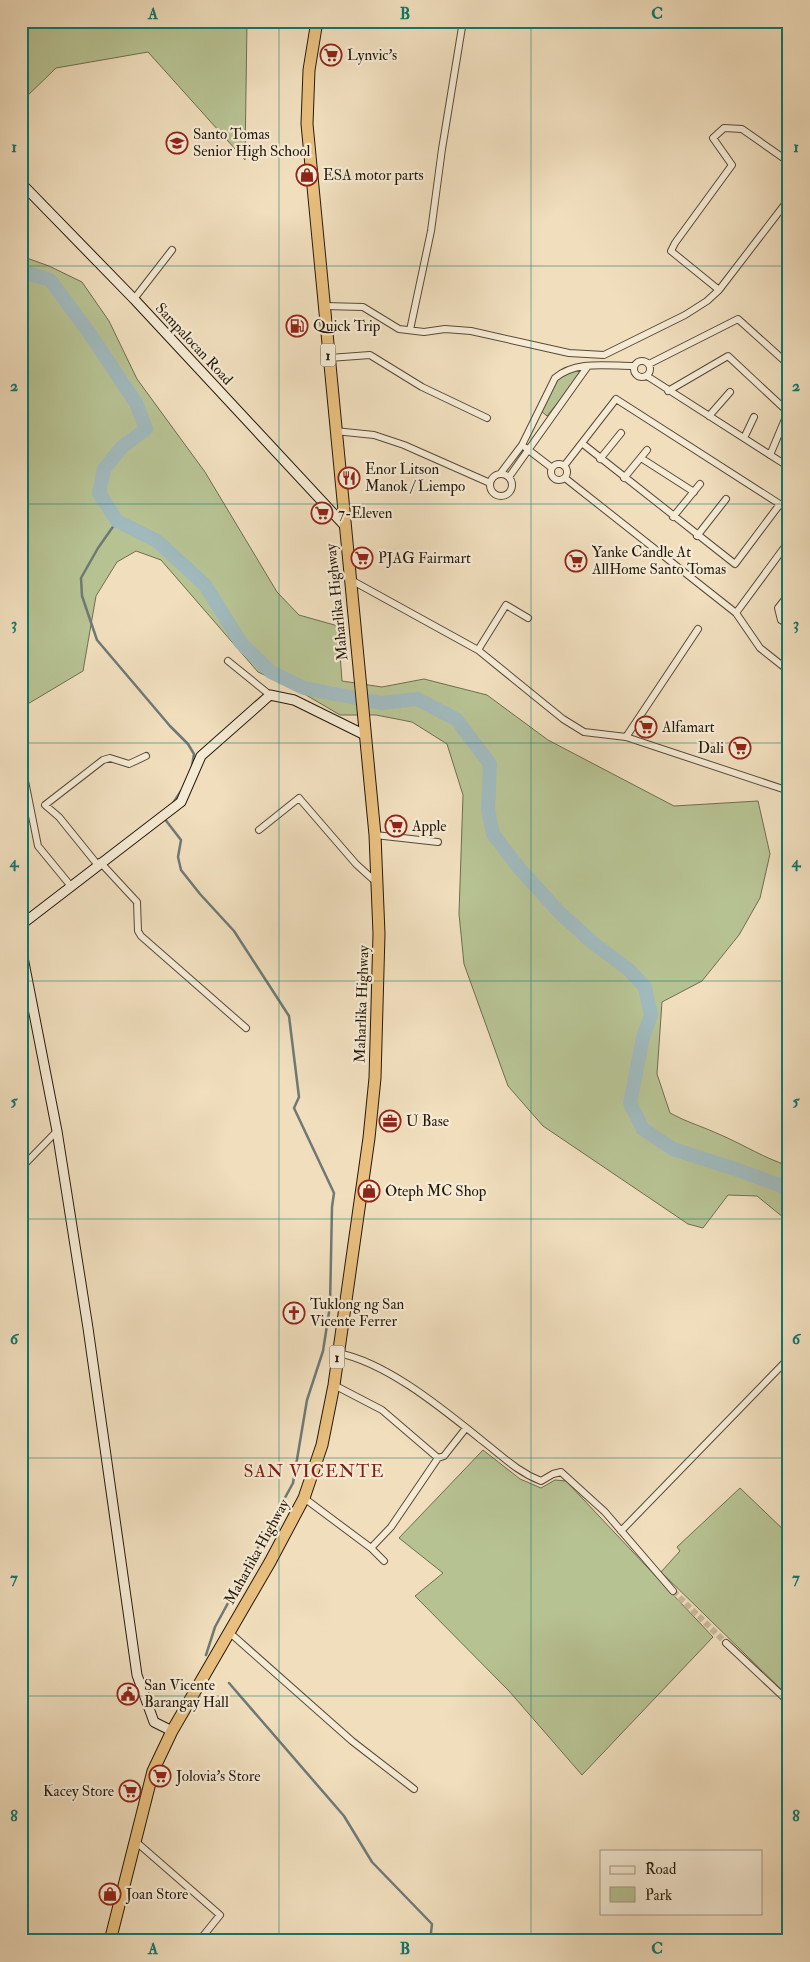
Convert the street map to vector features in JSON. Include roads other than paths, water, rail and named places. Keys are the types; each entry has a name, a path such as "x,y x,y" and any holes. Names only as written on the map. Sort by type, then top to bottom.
{"highway":[{"name":"Maharlika Highway","path":"110,1941 153,1771 172,1731 304,1498 322,1445 334,1386 370,1138 375,1078 379,934 375,835 307,124 309,70 317,21"}],"street":[{"path":"410,330 431,232 463,21"},
{"path":"719,290 671,251 732,165 713,138 724,128 742,130 789,162"},
{"name":"Sampalocan Road","path":"21,184 134,299 345,526"},
{"path":"324,306 364,307 399,329 424,332 445,329 471,330 569,353 604,355 685,315 707,301 719,290 785,204"},
{"path":"134,299 172,250"},
{"path":"490,483 494,477 500,474 522,445 555,378 572,367 634,366 641,361 649,364 738,319 789,365"},
{"path":"328,358 370,355 422,387 487,418"},
{"path":"668,391 728,356 788,412 770,455"},
{"path":"647,376 650,372 649,364"},
{"path":"509,477 588,366"},
{"path":"634,366 635,375 639,377 647,376 789,467"},
{"path":"709,416 730,392"},
{"path":"564,466 583,444 616,399 789,510"},
{"path":"744,438 754,417"},
{"path":"335,431 374,435 404,445 490,483 494,494 505,496 512,488 509,477"},
{"path":"600,459 621,433"},
{"path":"583,444 734,564 780,504"},
{"path":"522,445 552,468 555,479 565,478 736,613 760,648 789,671"},
{"path":"624,478 647,450"},
{"path":"641,458 694,492"},
{"path":"552,468 556,465 564,466"},
{"path":"564,466 567,469 565,478"},
{"path":"500,474 509,477"},
{"path":"673,517 700,484"},
{"path":"697,536 726,499"},
{"path":"736,613 789,541"},
{"path":"351,580 478,650 564,719 584,732 626,737 789,791"},
{"path":"789,594 778,608 781,620 789,625"},
{"path":"478,650 506,605 528,618"},
{"path":"626,737 698,629"},
{"path":"228,661 270,695 294,700 364,731"},
{"path":"21,925 98,863 181,802 201,756 270,695"},
{"path":"146,756 129,764 110,758 103,760 45,805 59,817 98,863 136,902 138,932 141,936 246,1028"},
{"path":"21,761 38,846 70,885"},
{"path":"259,830 299,798 356,864 377,883"},
{"path":"375,835 438,842"},
{"path":"21,947 57,1131 88,1328 137,1675 154,1722 172,1731"},
{"path":"21,1168 57,1131"},
{"path":"338,1353 356,1357 393,1375 466,1428 523,1474 540,1481 561,1472 605,1512 673,1591"},
{"path":"621,1531 789,1358"},
{"path":"334,1386 382,1410 438,1458"},
{"path":"371,1548 391,1526 438,1458 444,1456 466,1428"},
{"path":"304,1498 371,1548 384,1560"},
{"path":"229,1632 352,1741 414,1789"},
{"path":"726,1643 789,1702"},
{"path":"134,1840 220,1916 199,1941"}],"waterway":[{"path":"21,271 50,280 88,331 136,403 146,429 122,447 104,469 99,493 117,521 157,541 205,585 241,643 271,672 304,688 381,703 417,699 456,719 490,764 488,810 493,834 519,868 560,913 592,942 629,970 645,987 651,1015 643,1037 630,1103 643,1129 673,1149 738,1170 782,1186 789,1191"},
{"path":"117,521 98,548 81,578 82,596 97,640 170,726 188,744 194,754 192,766"},
{"path":"173,803 181,791"},
{"path":"164,818 181,840 178,857 181,870 234,931 289,1016 299,1097 294,1108 334,1193 332,1207 330,1306 323,1351 307,1400 293,1483 215,1627 206,1655"},
{"path":"229,1683 344,1816 372,1862 432,1924 430,1941"}],"tunnel":[{"path":"673,1591 726,1643"}],"place":[{"name":"Lynvic's","path":"331,55"},
{"name":"Santo Tomas Senior High School","path":"177,143"},
{"name":"ESA motor parts","path":"307,175"},
{"name":"Quick Trip","path":"297,326"},
{"name":"Enor Litson Manok / Liempo","path":"349,478"},
{"name":"7-Eleven","path":"322,513"},
{"name":"PJAG Fairmart","path":"362,558"},
{"name":"Yanke Candle At AllHome Santo Tomas","path":"576,561"},
{"name":"Alfamart","path":"646,727"},
{"name":"Dali","path":"740,748"},
{"name":"Apple","path":"396,826"},
{"name":"U Base","path":"390,1121"},
{"name":"Oteph MC Shop","path":"369,1191"},
{"name":"Tuklong ng San Vicente Ferrer","path":"294,1313"},
{"name":"San Vicente Barangay Hall","path":"128,1694"},
{"name":"Jolovia's Store","path":"160,1776"},
{"name":"Kacey Store","path":"130,1791"},
{"name":"Joan Store","path":"110,1894"}],"district":[{"name":"SAN VICENTE","path":"314,1471"}]}
